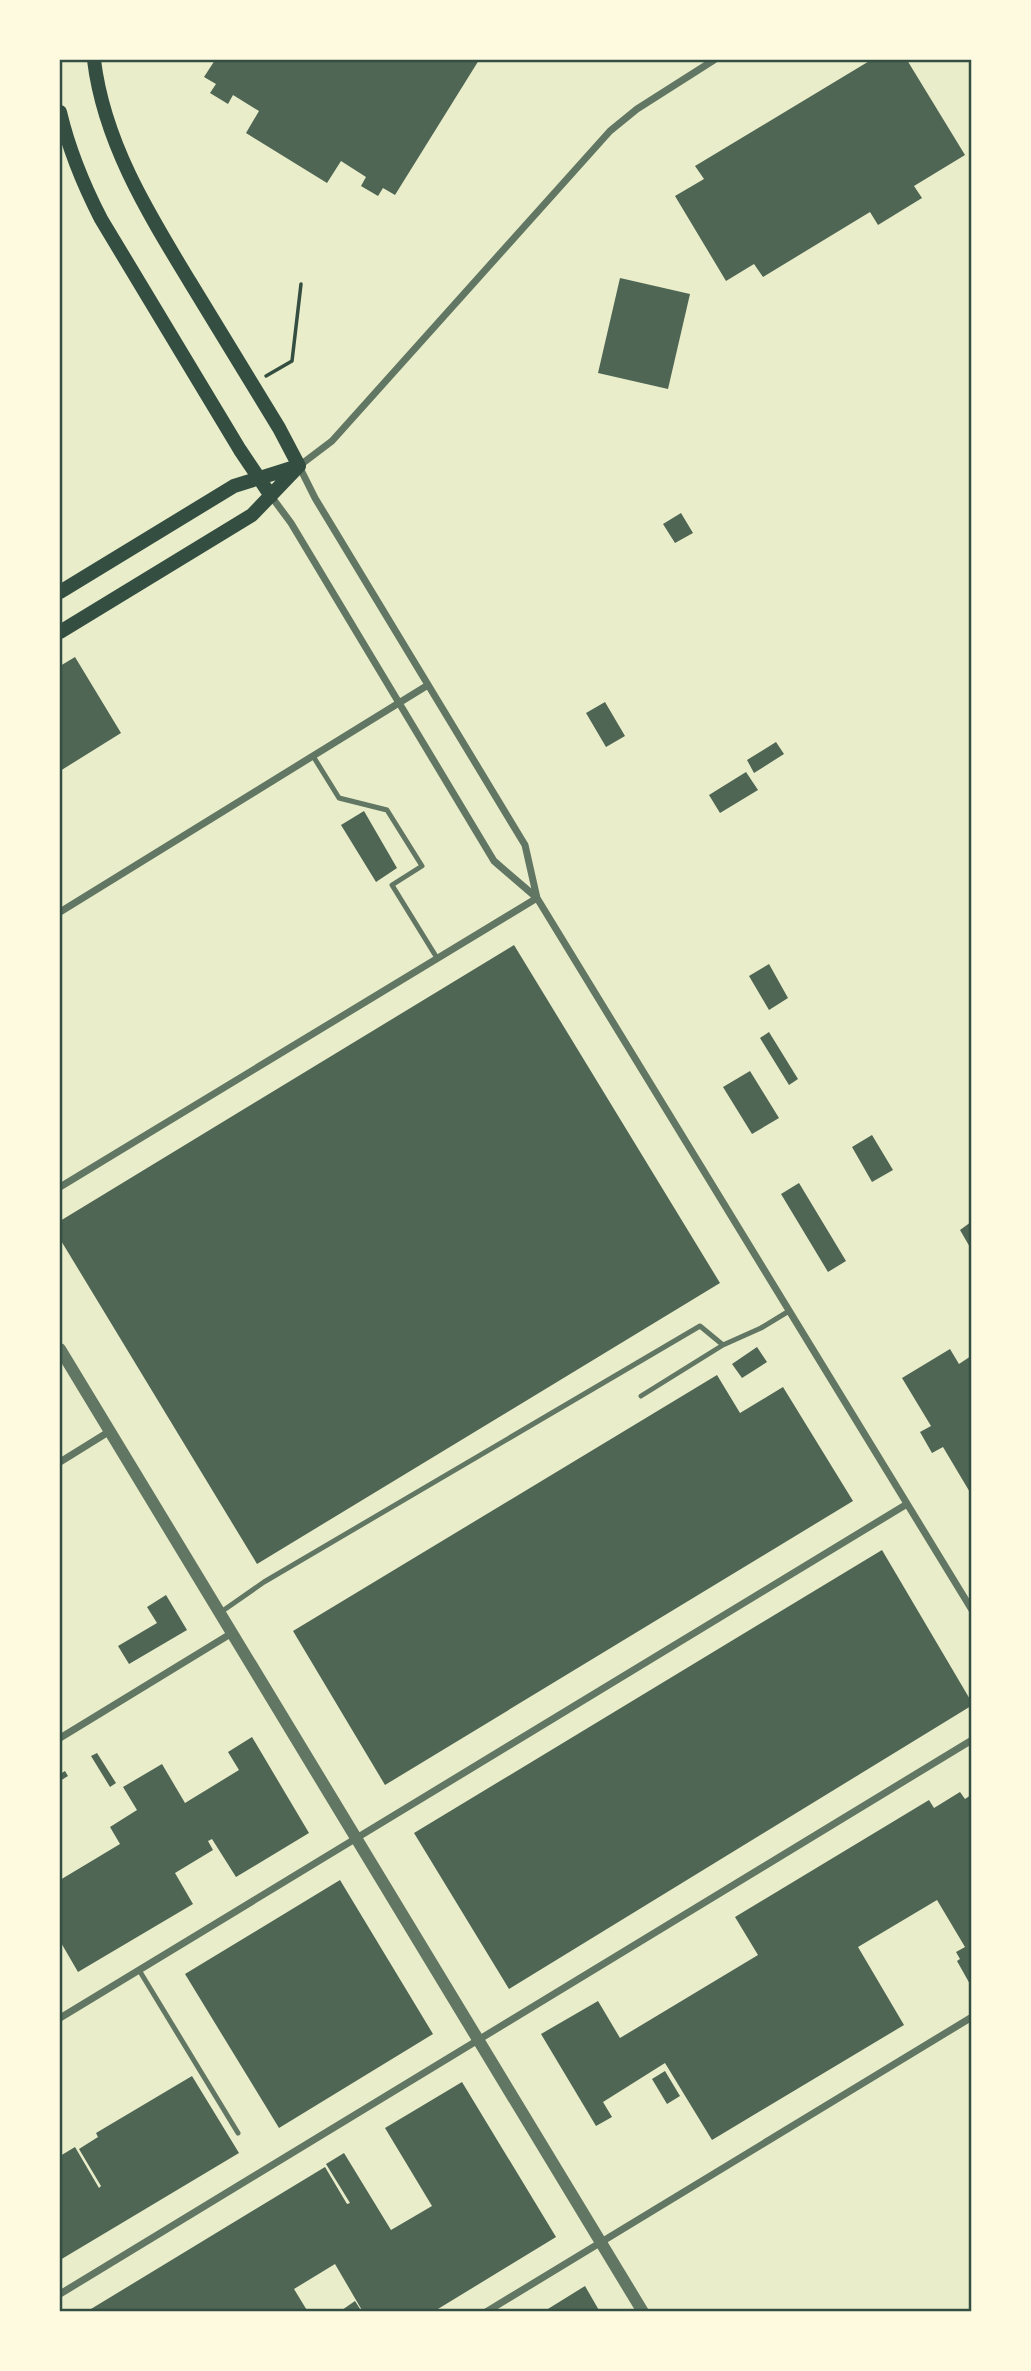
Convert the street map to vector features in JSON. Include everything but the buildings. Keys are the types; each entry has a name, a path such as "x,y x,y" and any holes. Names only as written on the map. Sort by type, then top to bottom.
{"main road":[{"path":"94,60 112,132 139,198 299,466"},
{"path":"60,112 68,146 101,219 271,496"},
{"path":"60,592 234,486 299,466"},
{"path":"60,632 252,515 299,466"}],"street":[{"path":"537,898 525,845 315,498 299,466 332,441 610,131 647,102 714,60"},
{"path":"271,496 290,523 494,861 537,898 971,1611"},
{"path":"60,912 428,685"},
{"path":"60,1187 537,898"},
{"path":"60,1349 643,2312"},
{"path":"60,1462 110,1431"},
{"path":"60,2018 907,1504"},
{"path":"60,1738 232,1633"},
{"path":"60,2294 971,1740"},
{"path":"486,2312 971,2017"}],"lane":[{"path":"313,756 339,798 387,810 422,866 392,885 437,957"},
{"path":"641,1396 723,1345 761,1328 789,1311"},
{"path":"220,1613 264,1582 700,1326 723,1345"},
{"path":"139,1970 238,2133"}],"path":[{"path":"253,385 292,361 301,284"}]}
